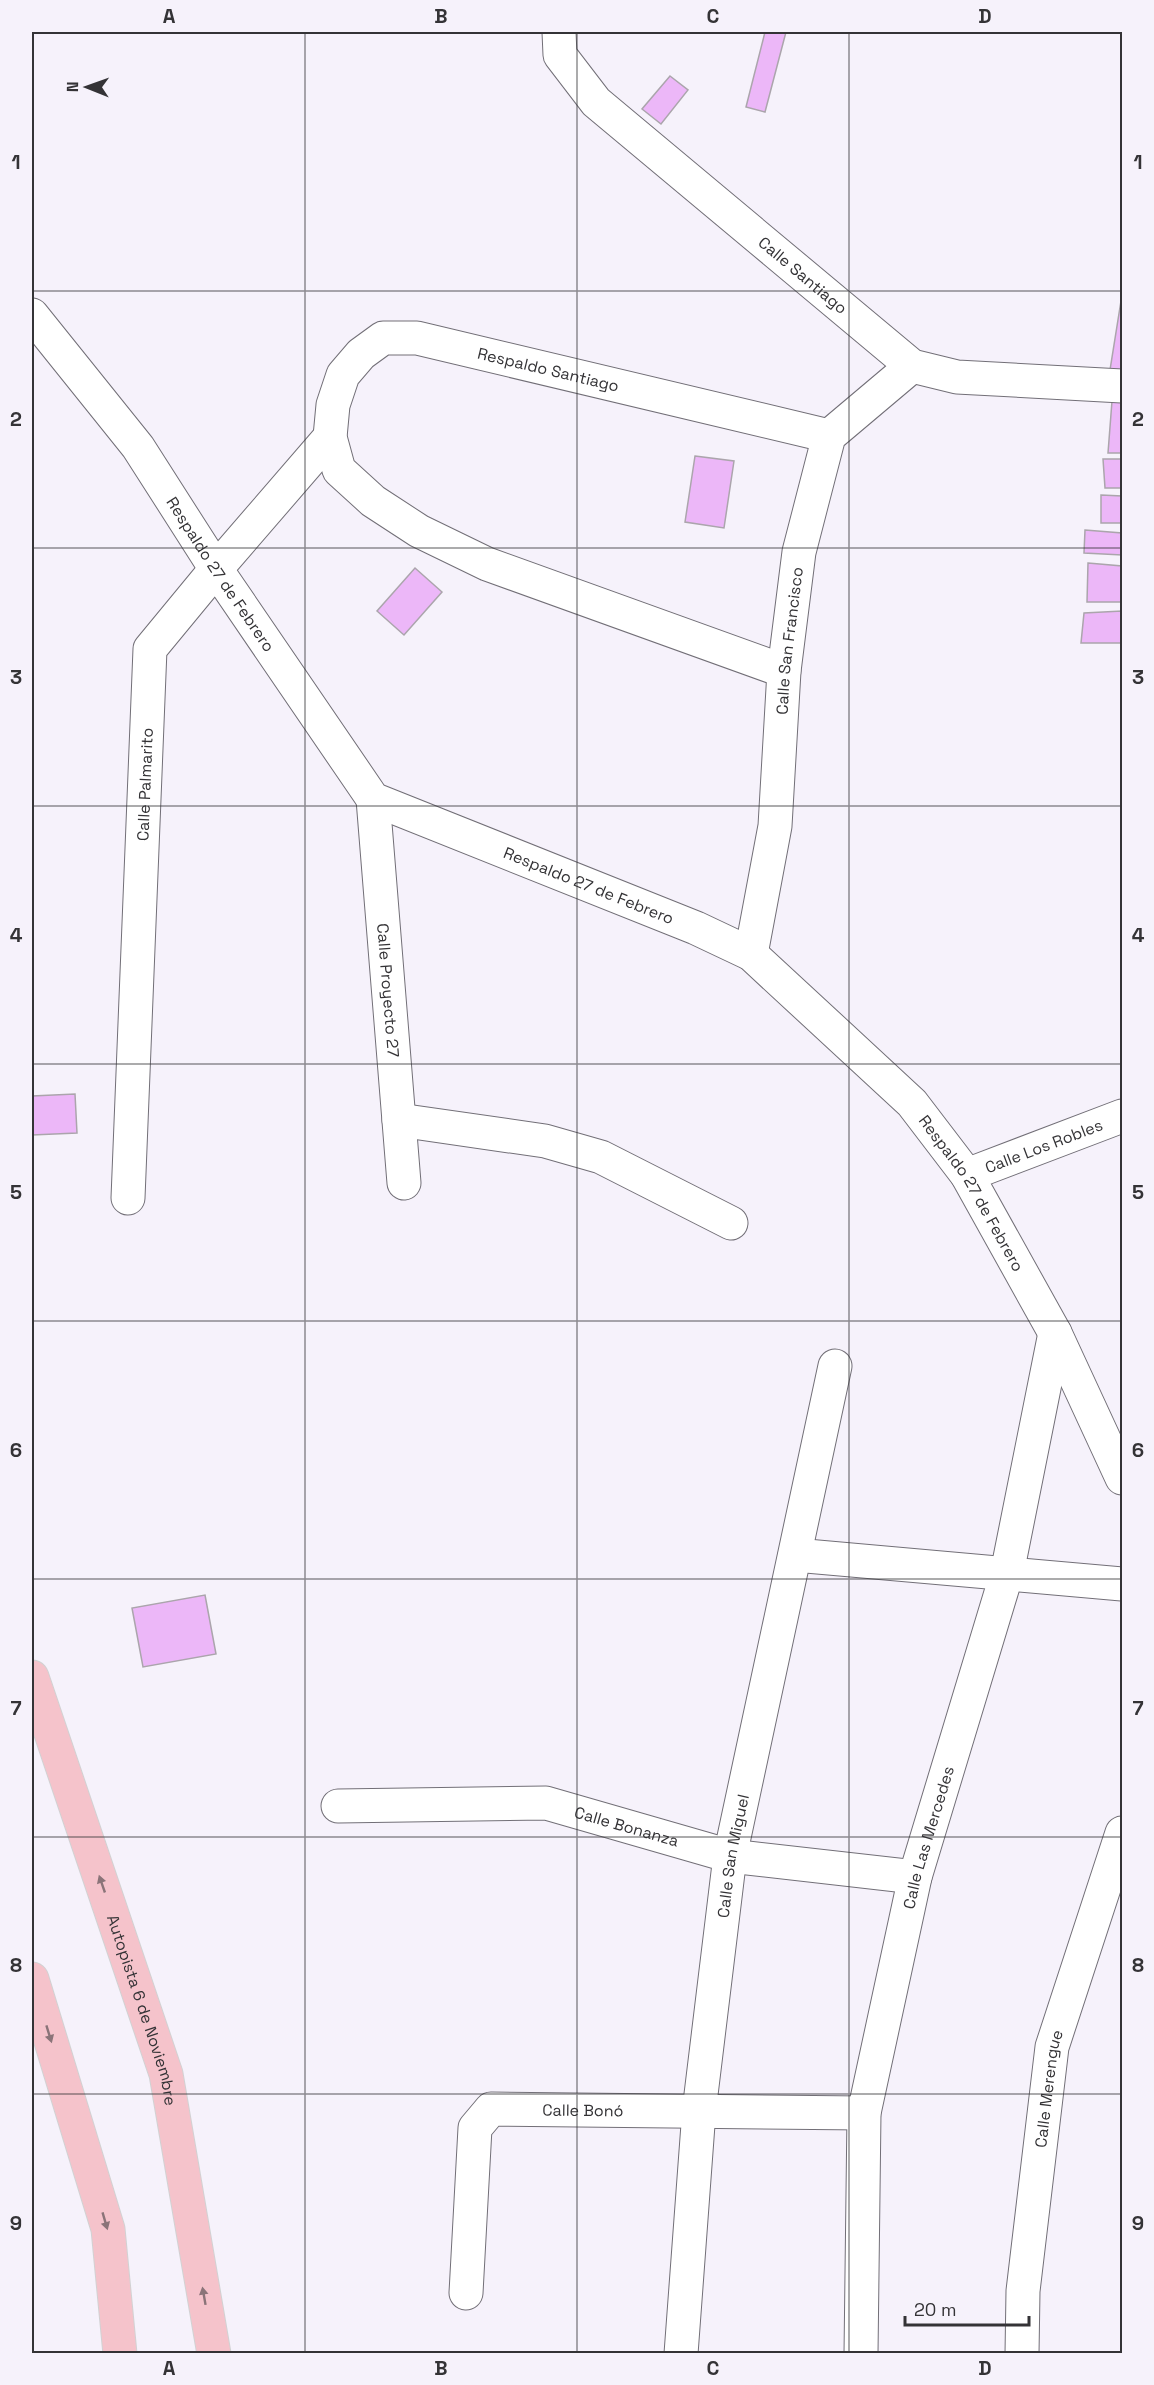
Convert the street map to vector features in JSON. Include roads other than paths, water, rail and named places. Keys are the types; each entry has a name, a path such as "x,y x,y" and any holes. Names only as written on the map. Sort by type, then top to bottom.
{"highway":[{"name":"Autopista 6 de Noviembre","path":"32,1677 166,2074 214,2354"},
{"path":"32,1978 108,2229 120,2354"}],"street":[{"name":"Calle Santiago","path":"559,32 560,55 596,102 912,366 957,377 1122,386"},
{"name":"Respaldo 27 de Febrero","path":"32,315 138,447 216,569 373,799 696,928 751,954 912,1102 967,1175 1055,1333 1122,1478"},
{"name":"Respaldo Santiago","path":"330,437 333,405 343,375 361,354 383,338 417,338 830,436"},
{"path":"830,436 912,366"},
{"name":"Calle San Francisco","path":"751,954 775,826 784,671 799,552 830,436"},
{"path":"330,437 339,470 373,501 419,531 487,564 784,671"},
{"name":"Calle Palmarito","path":"129,1198 150,649 330,437"},
{"name":"Calle Proyecto 27","path":"373,799 404,1183"},
{"name":"Calle Los Robles","path":"967,1175 1122,1116"},
{"path":"399,1120 545,1141 601,1157 731,1223"},
{"name":"Calle Las Mercedes","path":"861,2354 864,2113 915,1877 1007,1573 1055,1333"},
{"name":"Calle San Miguel","path":"681,2354 699,2111 730,1856 835,1366"},
{"path":"795,1555 1122,1584"},
{"name":"Calle Bonanza","path":"338,1806 546,1803 730,1856 915,1877"},
{"name":"Calle Merengue","path":"1022,2354 1023,2291 1052,2047 1122,1833"},
{"name":"Calle Bonó","path":"466,2293 475,2128 491,2109 864,2113"}]}
